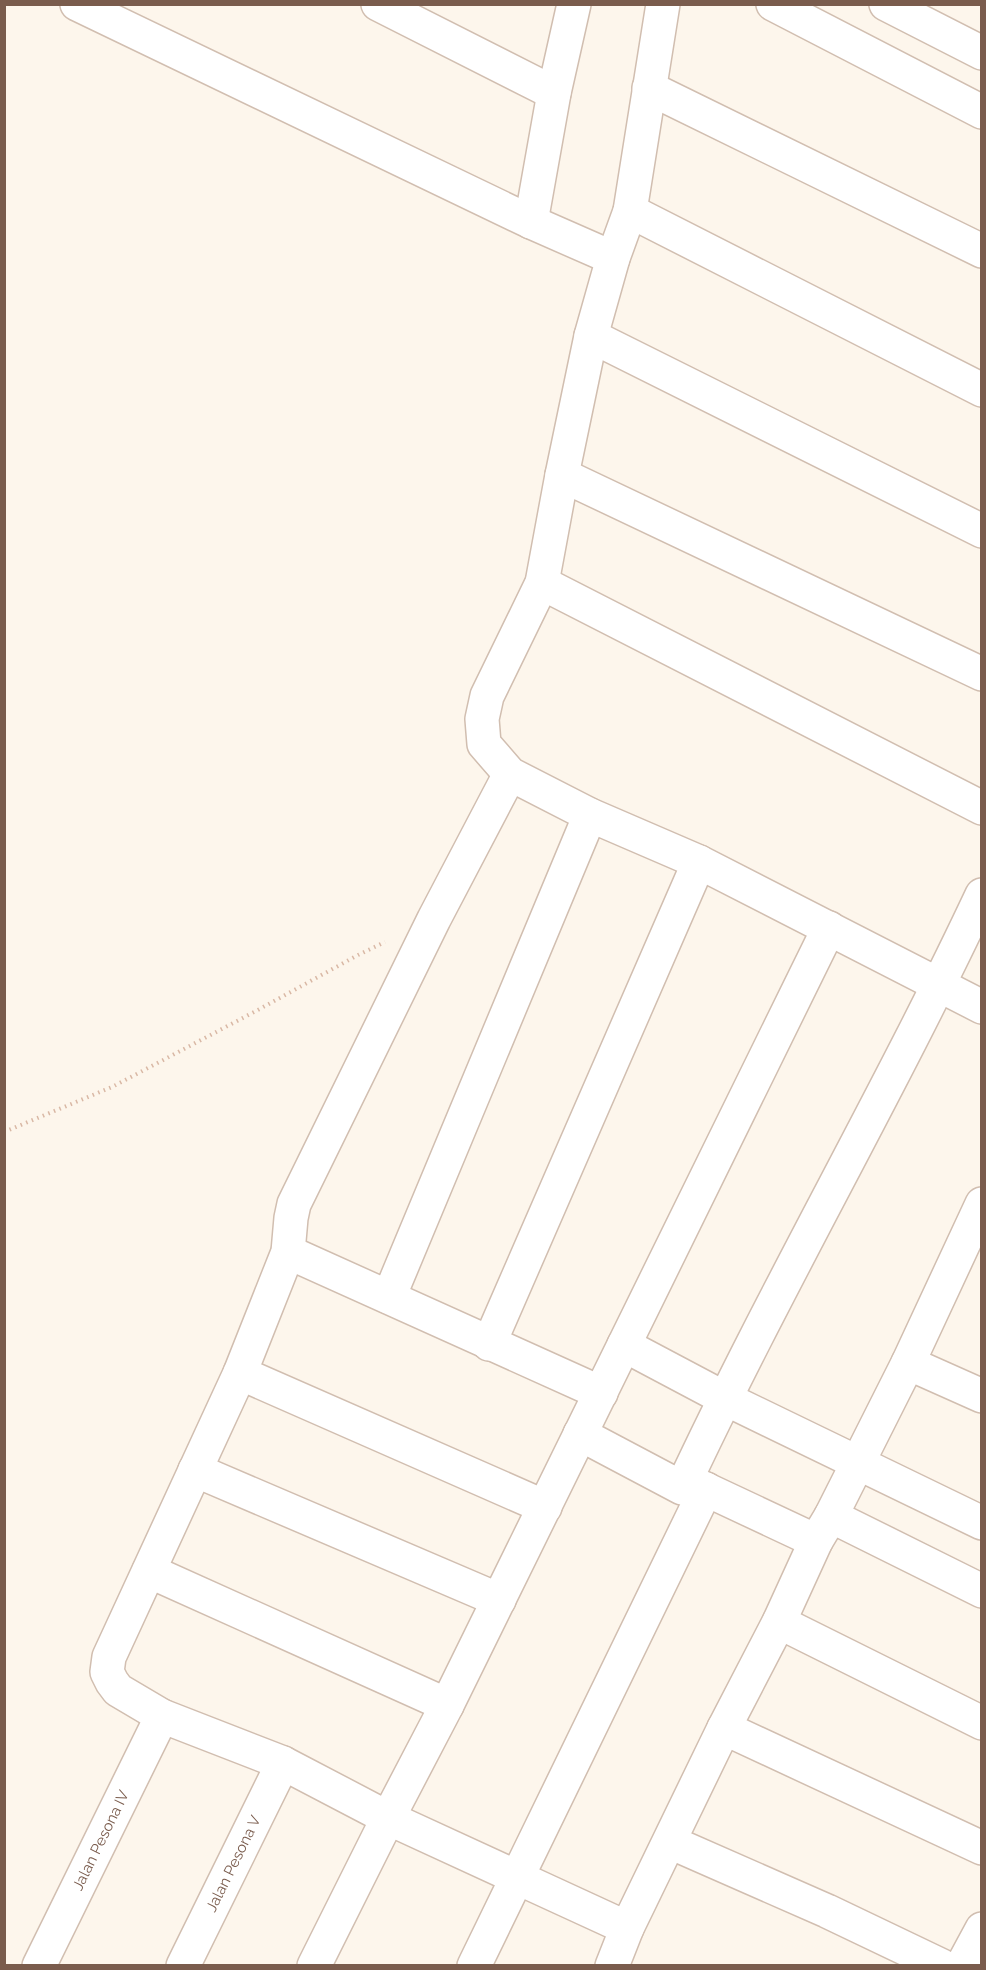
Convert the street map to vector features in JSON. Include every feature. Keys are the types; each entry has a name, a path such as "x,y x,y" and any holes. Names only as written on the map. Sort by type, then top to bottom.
{"street":[{"path":"378,4 554,93"},
{"path":"531,222 554,93 574,4"},
{"path":"663,4 630,211 613,258 591,336 542,583 487,696 482,719 484,744 510,774 590,815 699,862 981,1007"},
{"path":"774,4 981,112"},
{"path":"886,4 981,53"},
{"path":"86,6 531,222 613,258"},
{"path":"649,88 981,251"},
{"path":"630,211 981,390"},
{"path":"591,336 981,531"},
{"path":"562,475 981,674"},
{"path":"542,583 981,808"},
{"path":"510,774 434,919 294,1204 288,1252 240,1373 109,1657 107,1672 118,1690 162,1716 284,1763 388,1818 627,1928"},
{"path":"389,1297 590,815"},
{"path":"489,1344 699,862"},
{"path":"474,1965 696,1484 724,1398 939,985 981,895"},
{"path":"314,1965 447,1705 829,928"},
{"path":"612,1965 627,1928 724,1728 824,1528 908,1363 970,1256 981,1204"},
{"path":"288,1252 601,1393"},
{"path":"624,1345 724,1398 981,1522"},
{"path":"908,1363 981,1396"},
{"path":"240,1373 545,1507"},
{"path":"580,1434 682,1488 696,1484 824,1528 981,1591"},
{"path":"195,1470 499,1600"},
{"path":"149,1571 447,1705"},
{"path":"779,1622 981,1723"},
{"name":"Jalan Pesona IV","path":"39,1965 162,1716"},
{"path":"724,1728 981,1848"},
{"name":"Jalan Pesona V","path":"183,1965 284,1763"},
{"path":"670,1842 942,1965"}],"path":[{"path":"4,1132 112,1087 358,955 387,942"}]}
